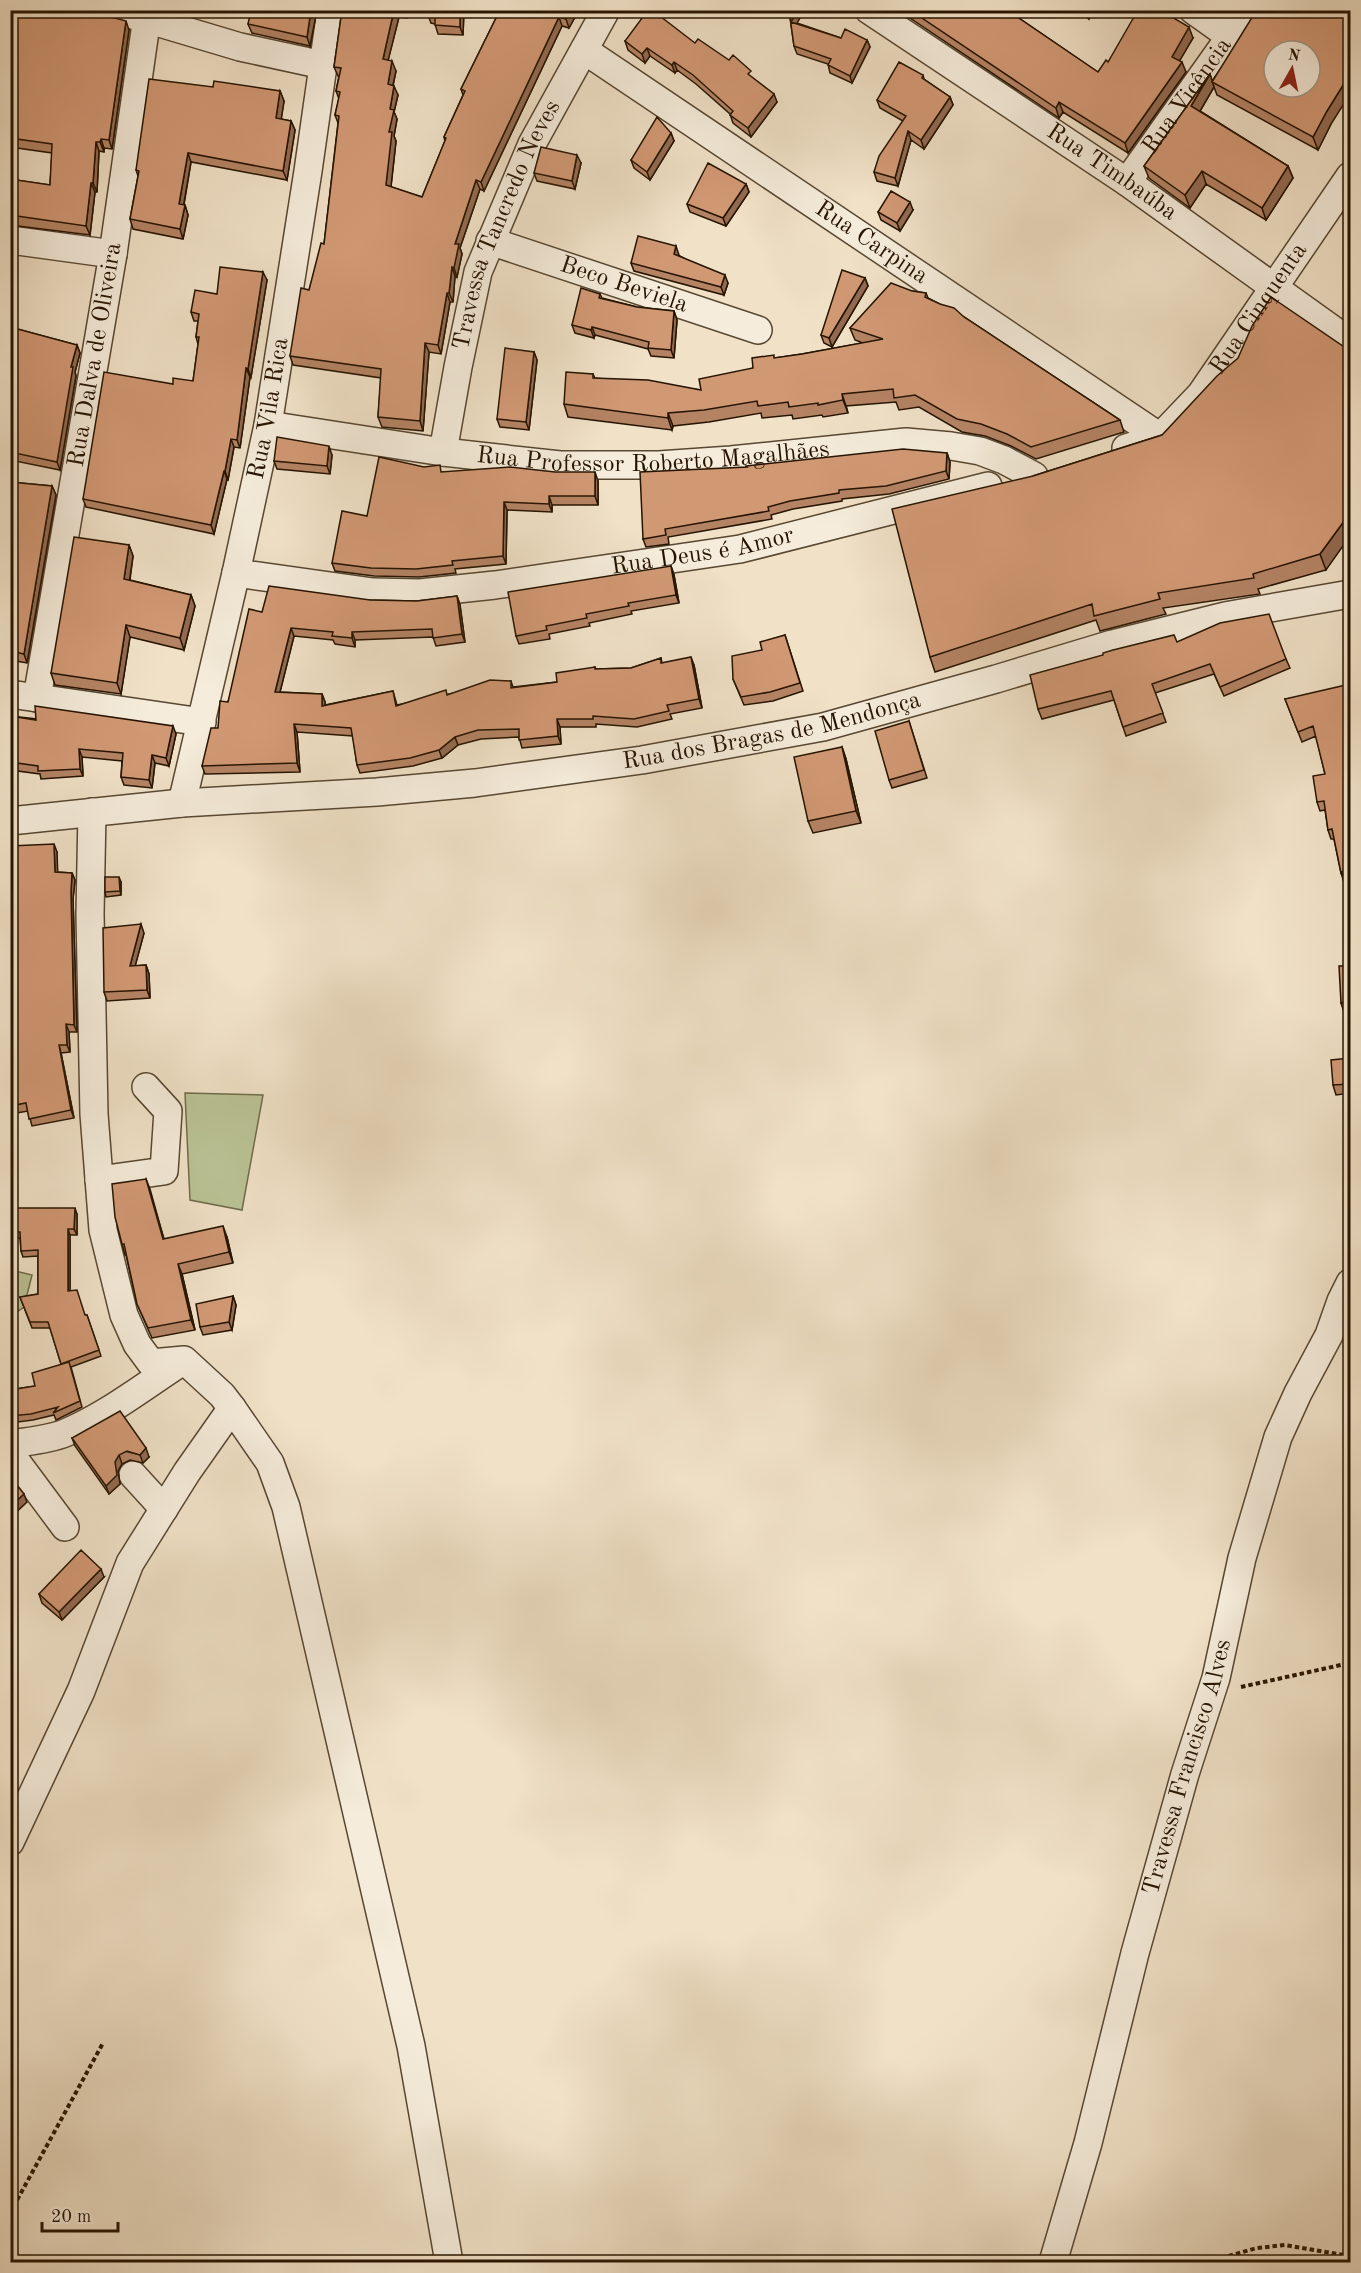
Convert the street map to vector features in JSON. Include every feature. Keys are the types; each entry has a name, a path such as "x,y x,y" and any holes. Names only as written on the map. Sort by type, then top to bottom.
{"street":[{"path":"116,10 147,15 240,47 323,65"},
{"name":"Rua Vila Rica","path":"182,803 268,425 331,10"},
{"name":"Travessa Tancredo Neves","path":"443,452 478,272 532,144 606,10"},
{"name":"Rua Timbaúba","path":"869,10 1127,182 1350,342"},
{"path":"1193,10 1231,37"},
{"name":"Rua Vicência","path":"1127,182 1249,10"},
{"name":"Rua Dalva de Oliveira","path":"24,696 113,254 147,15"},
{"name":"Rua Carpina","path":"584,50 1160,436"},
{"name":"Rua Cinquenta","path":"1160,436 1201,394 1275,289 1350,176"},
{"path":"10,240 113,254"},
{"name":"Beco Beviela","path":"490,241 758,330"},
{"name":"Rua Professor Roberto Magalhães","path":"268,425 443,452 560,465 659,465 906,442 980,451 1045,473"},
{"path":"1106,454 1160,436"},
{"name":"Rua Deus é Amor","path":"236,573 373,592 420,592 495,585 740,549 924,501 1045,473"},
{"name":"Rua dos Bragas de Mendonça","path":"10,821 182,803 378,792 475,783 642,760 823,728 1112,644 1346,588"},
{"path":"24,696 202,722"},
{"path":"92,812 90,981 94,1114 103,1230 124,1315 137,1344 152,1363 184,1360 222,1395 270,1463 286,1507 411,2046 449,2262"},
{"path":"99,1180 168,1182 168,1111 146,1087"},
{"name":"Travessa Francisco Alves","path":"1053,2262 1088,2143 1135,1953 1185,1774 1211,1693 1242,1558 1278,1437 1329,1335 1350,1283"},
{"path":"10,1444 50,1438 65,1433 116,1405 184,1360"},
{"path":"10,1842 81,1691 130,1563 232,1408"},
{"path":"10,1453 65,1527"},
{"path":"133,1475 164,1509"}],"path":[{"path":"1211,1693 1350,1663"},
{"path":"10,2212 103,2043"},
{"path":"1207,2262 1257,2248 1285,2245 1350,2256"}],"green space":[{"path":"185,1093 263,1095 242,1210 190,1200"},
{"path":"11,1270 32,1275 24,1307 11,1316"}],"building":[{"path":"10,10 102,10 108,16 126,21 109,140 101,139 100,142 96,142 93,183 91,183 86,226 10,215 10,179 50,185 52,144 10,138"},
{"path":"251,10 311,10 307,37 248,24"},
{"path":"342,10 394,10 383,59 392,61 388,84 394,86 390,109 394,110 389,132 392,132 386,185 422,197 446,138 444,137 465,91 461,89 500,10 570,10 566,19 559,17 481,182 476,180 455,244 459,244 454,268 452,267 438,345 425,343 420,421 378,417 381,369 290,356 301,288 309,290 321,243 324,244 339,116 335,115 340,92 336,91 341,68 334,67"},
{"path":"429,10 460,10 460,27 435,25 435,17 428,15"},
{"path":"648,10 652,10 695,43 698,39 729,60 733,55 751,71 748,74 774,94 748,128 730,115 733,111 693,75 674,62 672,65 647,48 642,54 625,41"},
{"path":"789,10 797,10 791,22 841,38 845,29 867,40 850,76 828,65 831,59 794,46"},
{"path":"910,10 1007,10 1098,72 1106,60 1108,62 1138,10 1160,10 1189,27 1172,57 1182,62 1125,143 1059,102 1056,108"},
{"path":"1261,10 1350,10 1350,74 1313,137 1212,82 1256,11 1260,13"},
{"path":"899,62 923,75 922,78 950,97 921,140 908,131 895,178 874,172 879,156 906,116 877,100"},
{"path":"1210,74 1191,106 1288,166 1262,208 1202,171 1185,195 1144,166"},
{"path":"149,79 213,87 214,81 280,91 276,118 291,121 283,171 188,153 179,204 185,205 180,229 130,219 139,171 136,170"},
{"path":"657,117 671,133 647,172 631,160"},
{"path":"541,147 577,155 572,181 534,173"},
{"path":"708,163 746,184 723,218 687,204"},
{"path":"891,191 910,202 897,223 878,212"},
{"path":"638,236 676,246 674,254 725,275 721,287 631,263"},
{"path":"220,267 263,272 248,369 246,368 237,440 231,439 211,525 83,499 104,372 173,384 173,378 193,381 199,337 196,337 199,314 191,312 195,290 217,294"},
{"path":"842,270 865,278 829,338 821,335"},
{"path":"891,283 912,291 926,293 925,297 954,308 964,317 1120,420 1031,447 981,424 957,419 915,395 894,398 893,389 842,394 843,400 818,405 818,403 789,407 788,402 758,406 757,401 704,410 668,413 668,418 564,404 566,372 593,374 593,378 648,380 701,390 699,379 753,368 752,358 802,354 883,339 850,328"},
{"path":"581,288 600,294 599,298 637,307 674,311 671,350 648,348 649,342 592,327 591,330 572,325"},
{"path":"1271,297 1350,351 1350,513 1320,554 1253,574 1254,578 1158,593 1160,599 1094,616 1092,604 930,657 892,509 1033,476 1162,435 1217,376 1238,358 1252,326"},
{"path":"10,327 77,345 71,367 73,367 57,462 10,452"},
{"path":"505,348 534,352 526,422 497,419"},
{"path":"277,437 329,446 327,466 274,461"},
{"path":"903,449 947,453 946,471 886,486 839,490 839,493 790,501 768,507 769,511 665,529 666,535 643,539 640,472 747,467"},
{"path":"379,457 424,467 440,465 441,472 510,467 555,472 595,472 595,496 549,496 549,504 504,502 503,556 452,561 453,565 416,569 371,568 332,563 342,511 367,516"},
{"path":"10,482 52,486 24,654 10,651 10,620 17,577 10,576"},
{"path":"74,537 129,545 124,579 191,595 180,638 126,625 117,683 51,673"},
{"path":"671,566 676,595 628,603 629,606 586,614 587,618 546,626 547,630 516,636 508,592"},
{"path":"269,586 370,600 417,601 457,596 462,634 433,638 432,629 352,632 352,638 332,636 333,632 291,628 275,692 322,694 322,706 393,691 396,706 446,690 447,695 490,680 511,681 511,688 557,682 556,673 595,667 595,669 631,668 661,658 661,663 691,657 699,699 667,705 669,711 634,719 593,716 593,719 557,719 558,736 519,740 519,729 478,730 455,737 439,750 410,758 357,765 351,728 294,724 297,763 202,766 211,728 218,728 220,701 228,702 249,609 262,612"},
{"path":"1269,614 1286,659 1220,687 1210,664 1152,684 1163,713 1123,727 1111,691 1038,709 1030,675 1103,655 1113,650 1174,635 1177,642 1220,623"},
{"path":"785,635 800,683 770,692 741,697 733,679 732,656 762,650 760,642"},
{"path":"1346,685 1350,701 1350,919 1332,829 1328,830 1324,801 1317,802 1313,776 1325,774 1313,726 1298,732 1285,699"},
{"path":"35,706 173,726 166,758 152,755 149,780 121,777 123,753 79,749 80,769 38,771 38,766 10,762 10,716 36,720"},
{"path":"909,721 924,770 889,780 875,731"},
{"path":"842,747 856,811 808,821 794,757"},
{"path":"54,844 55,872 72,873 74,1025 66,1024 67,1045 59,1045 71,1110 29,1119 26,1103 10,1106 10,1007 15,1008 16,943 10,943 10,846"},
{"path":"105,877 119,877 120,891 105,892"},
{"path":"141,924 130,966 146,965 147,990 104,992 103,928"},
{"path":"1350,930 1350,954 1346,931"},
{"path":"1339,966 1350,966 1350,1021 1347,1002 1341,1003"},
{"path":"1350,1058 1350,1084 1333,1085 1331,1060"},
{"path":"146,1179 163,1239 223,1226 229,1252 178,1264 191,1320 148,1328 137,1304 124,1244 122,1244 115,1217 112,1184"},
{"path":"10,1208 75,1208 74,1229 68,1229 68,1291 77,1290 99,1350 61,1364 48,1322 30,1322 20,1297 38,1294 38,1250 21,1251 20,1232 10,1232"},
{"path":"233,1296 229,1322 200,1327 196,1304"},
{"path":"69,1362 80,1401 53,1413 58,1407 31,1414 10,1416 10,1390 35,1386 32,1373"},
{"path":"120,1411 146,1448 140,1455 127,1451 119,1455 115,1462 117,1475 106,1486 72,1438"},
{"path":"10,1476 24,1494 10,1507"},
{"path":"81,1550 101,1569 59,1612 39,1594"}]}
